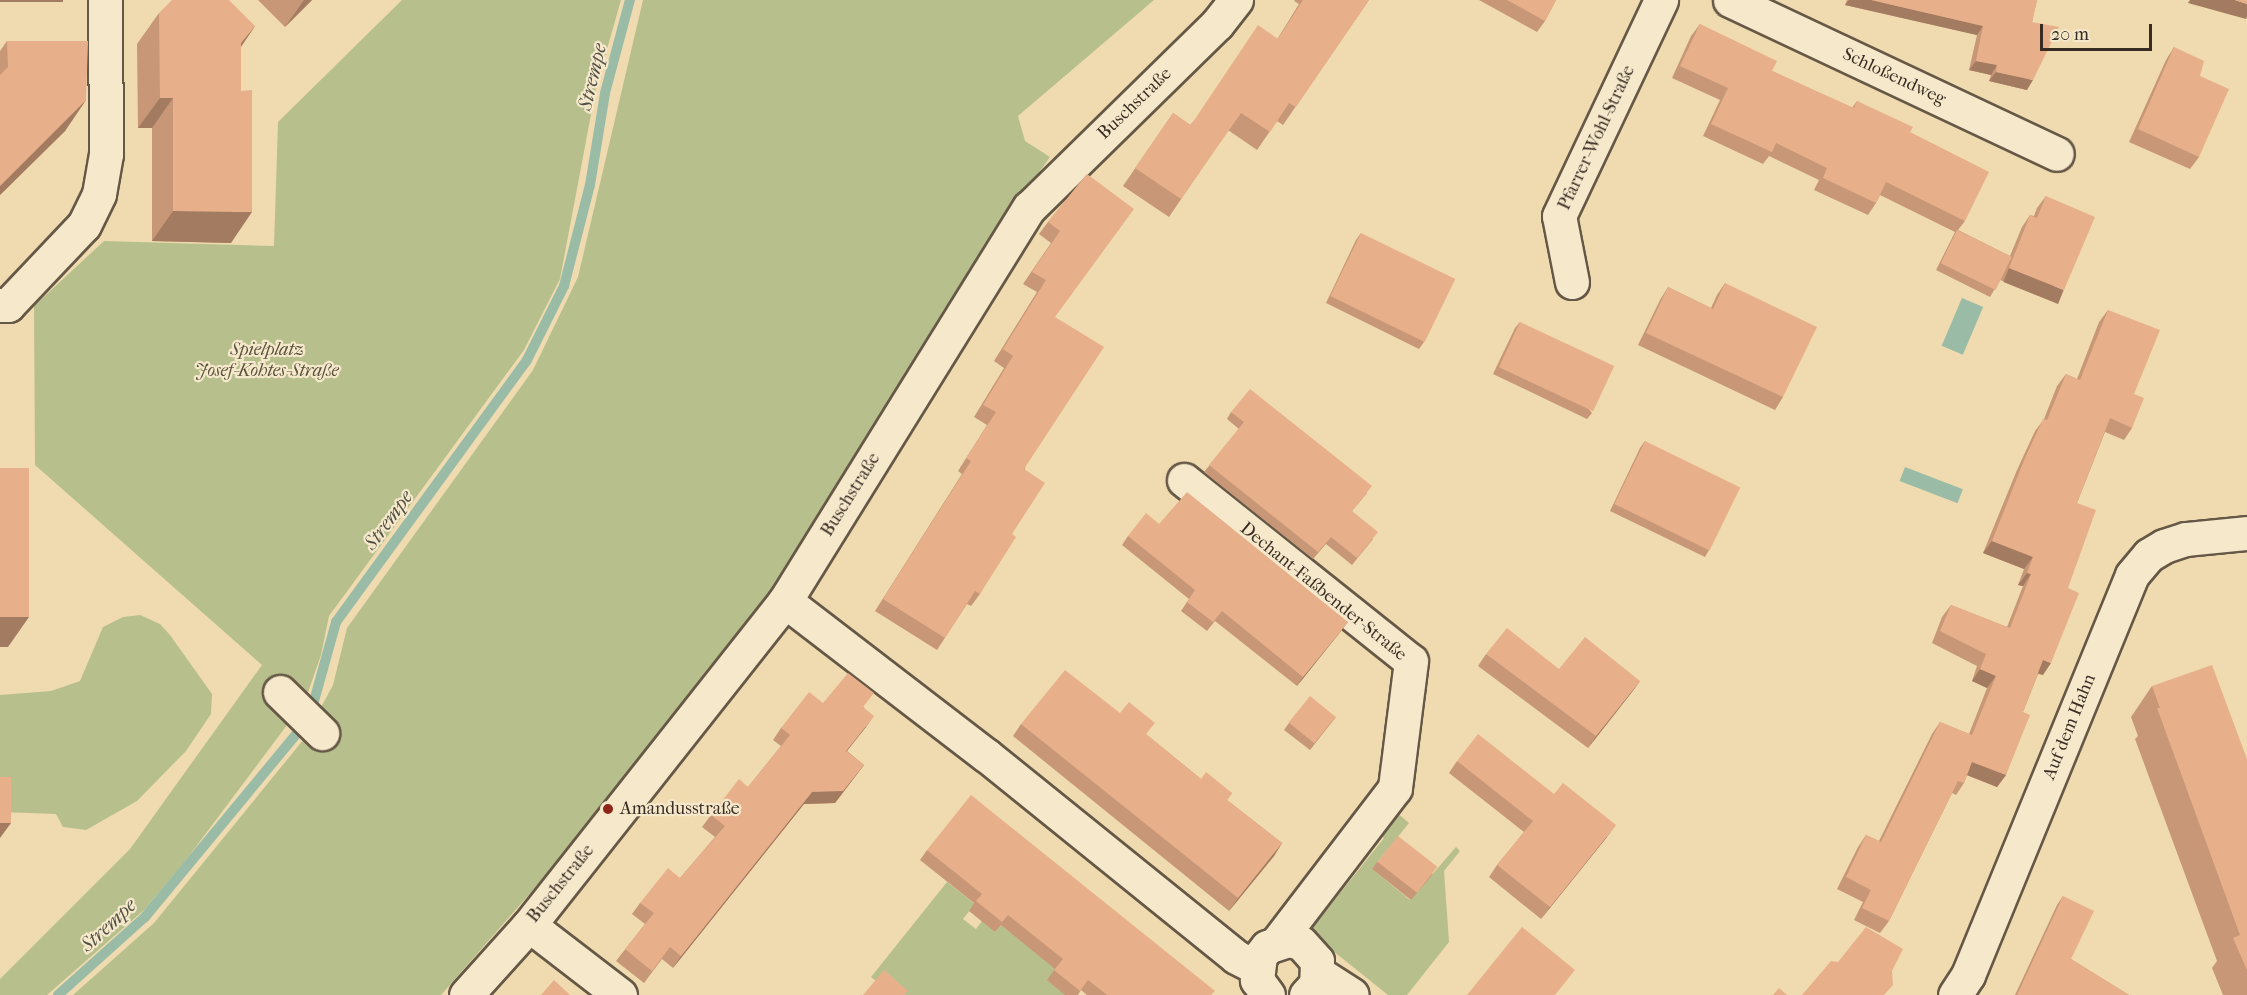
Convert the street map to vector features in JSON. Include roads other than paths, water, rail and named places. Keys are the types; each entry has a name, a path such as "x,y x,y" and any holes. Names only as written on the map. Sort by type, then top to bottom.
{"street":[{"path":"0,305 8,305 84,225 99,194 106,154 105,0"},
{"name":"Buschstraße","path":"466,995 529,925 785,601 1029,208 1217,24 1236,0"},
{"name":"Pfarrer-Wohl-Straße","path":"1572,282 1559,216 1661,0"},
{"name":"Schloßendweg","path":"1730,0 2057,154"},
{"name":"Dechant-Faßbender-Straße","path":"1184,480 1411,661 1395,788 1278,941 1267,947 1262,981"},
{"name":"Auf dem Hahn","path":"1955,995 1968,975 2132,575 2149,555 2164,546 2186,539 2247,533"},
{"name":"Dechant-Faßbender-Straße","path":"785,601 986,755 1236,957 1262,981"},
{"path":"280,692 322,733"},
{"path":"529,925 620,995"},
{"path":"1278,941 1301,943 1317,961 1312,984 1352,995"}],"waterway":[{"name":"Strempe","path":"58,995 145,917 309,719 336,622 527,360 564,286 590,185 605,93 630,0"}],"place":[{"name":"Amandusstraße","path":"608,809"}],"park label":[{"name":"Spielplatz Josef-Kohtes-Straße","path":"267,361"}]}
